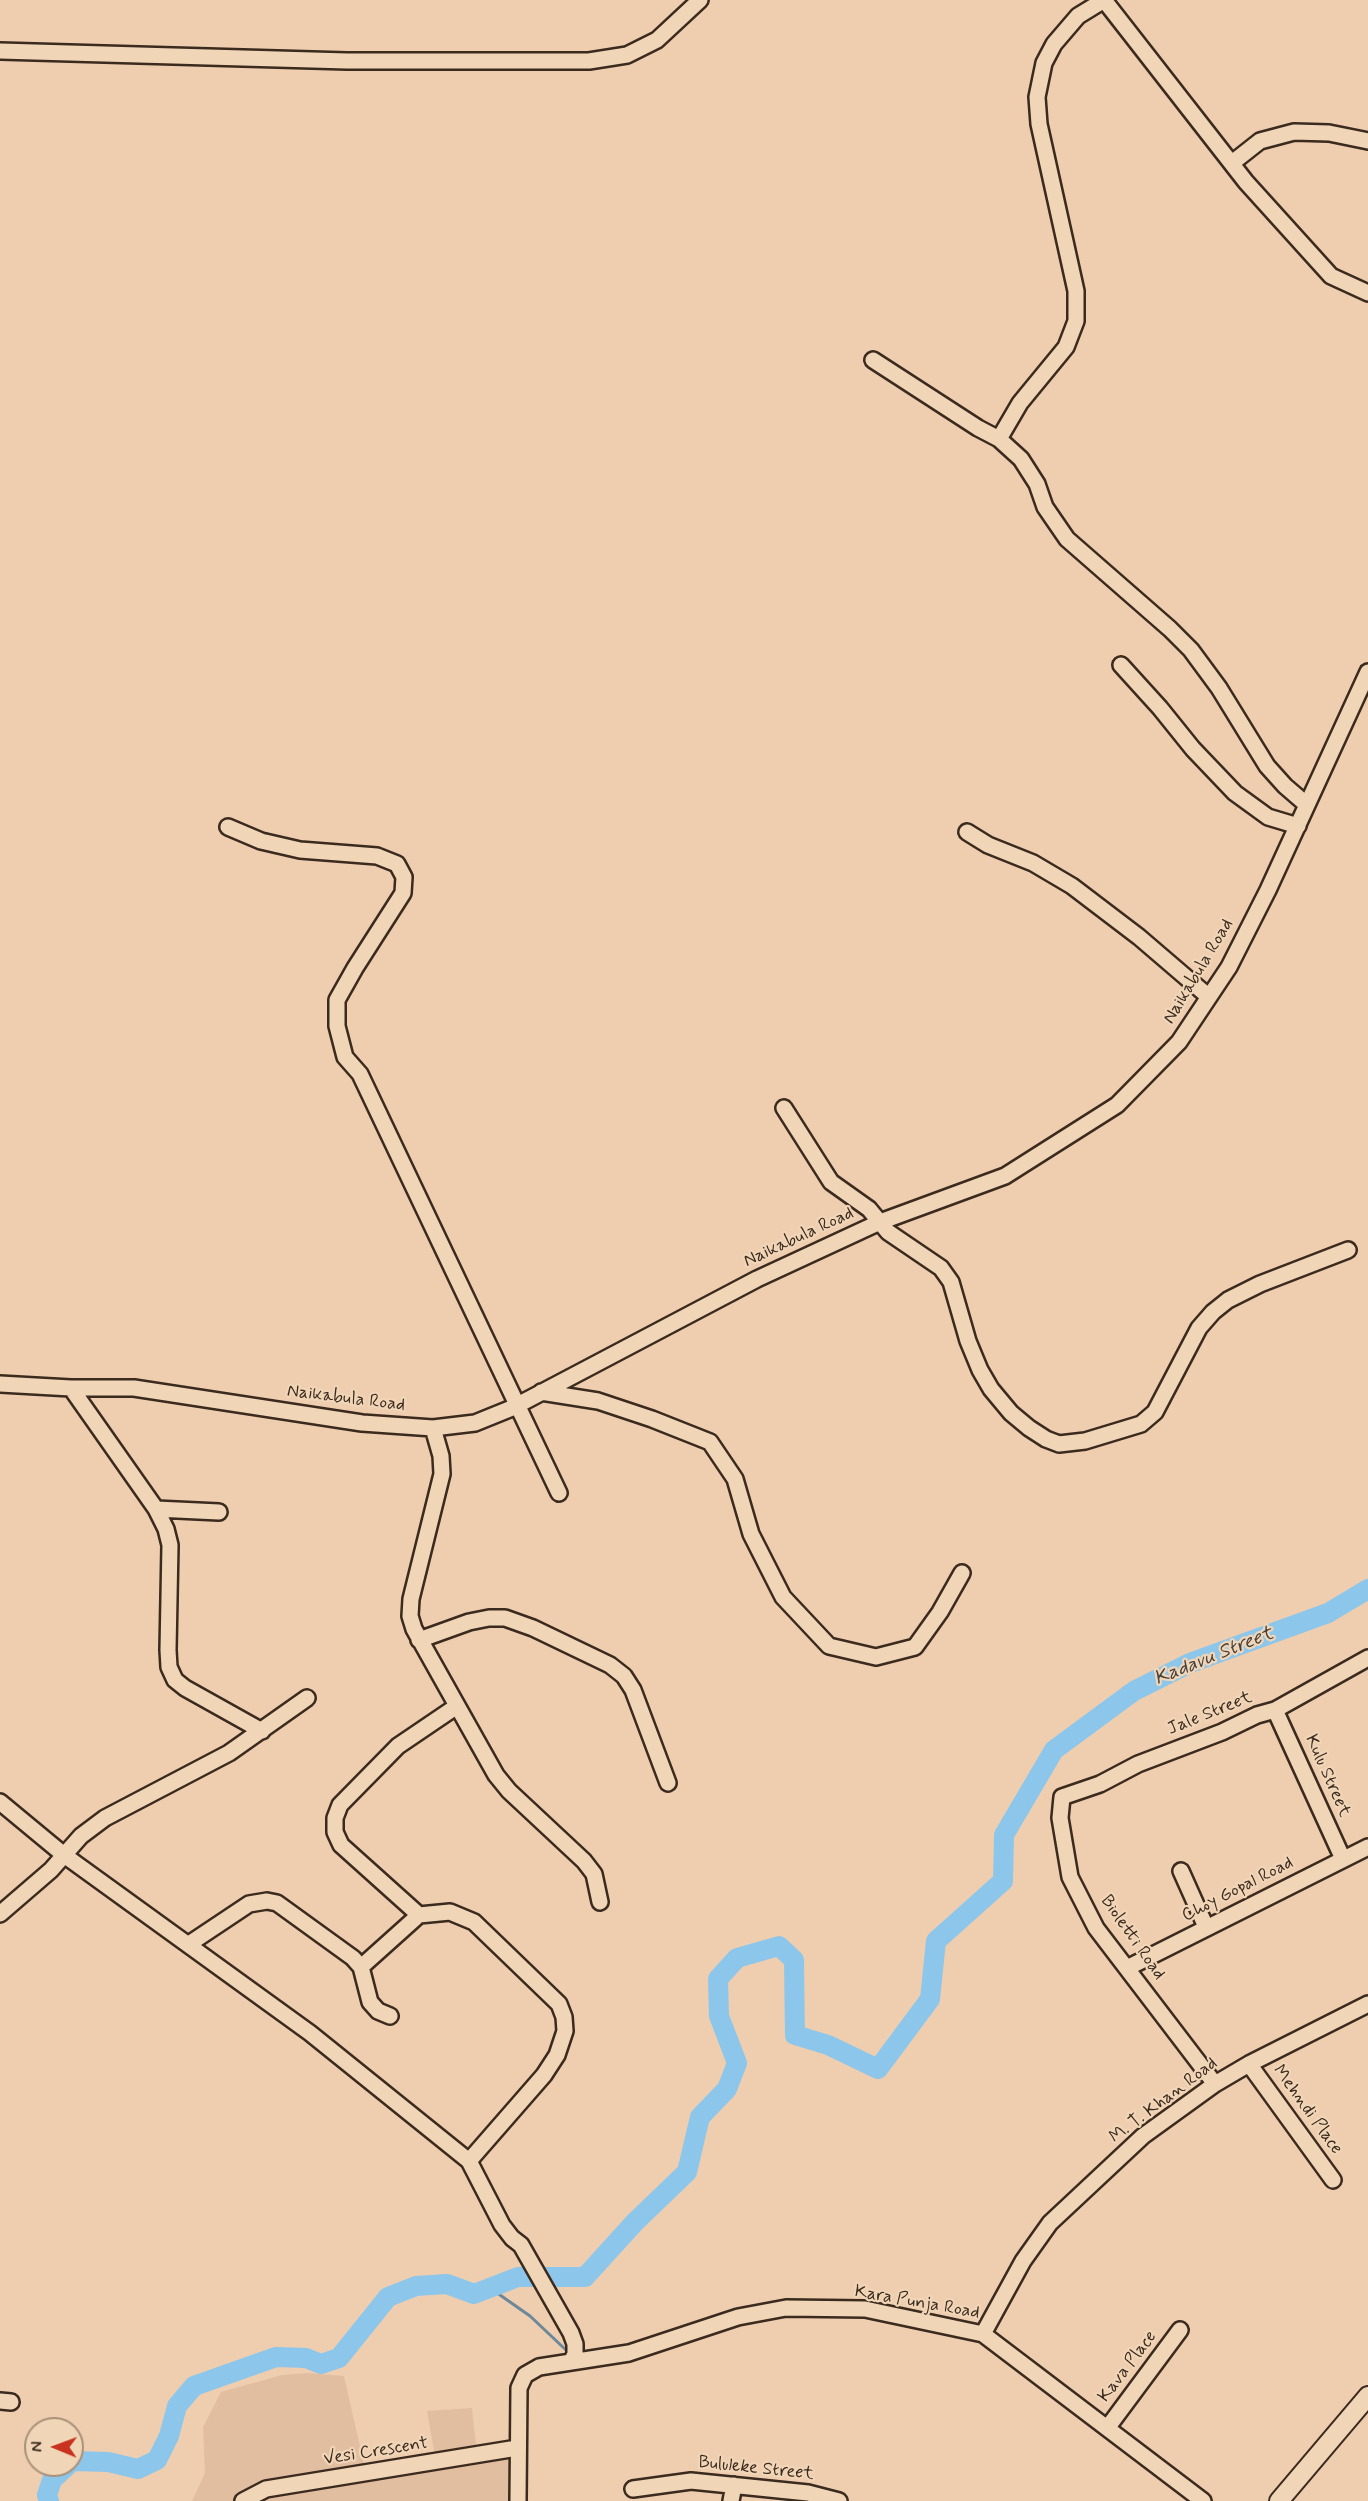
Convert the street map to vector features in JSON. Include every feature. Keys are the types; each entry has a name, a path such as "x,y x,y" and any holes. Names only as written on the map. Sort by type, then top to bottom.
{"main road":[{"path":"1279,2501 1368,2396"}],"street":[{"path":"0,51 347,61 590,61 627,55 657,40 700,0"},
{"path":"999,439 1020,403 1066,347 1077,321 1076,291 1039,124 1037,97 1044,63 1054,44 1078,16 1104,0 1246,182 1331,276 1368,293"},
{"path":"1232,163 1260,141 1294,132 1329,133 1368,141"},
{"path":"873,360 978,428 999,439 1027,466 1037,484 1045,507 1067,539 1191,650 1215,681 1268,766 1285,786 1307,805"},
{"path":"1121,665 1193,749 1235,793 1268,817 1298,826"},
{"name":"Naikabula Road","path":"0,1384 71,1388 134,1388 362,1423 433,1428 476,1423 517,1405 758,1279 880,1222 1005,1176 1117,1105 1179,1042 1229,968 1298,826 1368,672"},
{"path":"228,827 261,841 300,850 377,856 397,864 404,877 404,892 337,1000 337,1026 345,1057 360,1074 559,1493"},
{"path":"967,832 988,845 1033,863 1071,886 1139,937 1209,998"},
{"path":"784,1108 831,1182 869,1209 888,1232 941,1268 951,1282 968,1341 991,1389 1011,1413 1029,1428 1059,1444 1085,1441 1141,1424 1155,1412 1199,1328 1213,1312 1228,1300 1260,1284 1348,1250"},
{"path":"71,1388 156,1509 166,1529 170,1545 169,1667 175,1680 185,1688 262,1731"},
{"path":"541,1392 598,1401 710,1442 735,1479 751,1534 783,1597 829,1646 876,1657 915,1647 940,1612 962,1573"},
{"path":"433,1428 441,1456 442,1474 411,1599 410,1616 419,1640 496,1775 509,1791 584,1861 594,1874 600,1902"},
{"path":"156,1509 219,1512"},
{"path":"419,1640 469,1622 489,1617 505,1618 533,1628 610,1665 624,1676 633,1690 668,1783"},
{"name":"Jale Street","path":"1062,1797 1100,1784 1138,1764 1222,1732 1257,1715 1275,1710 1368,1658"},
{"path":"0,1914 24,1895 81,1836 105,1818 229,1754 307,1698"},
{"path":"419,1914 341,1845 335,1832 335,1818 340,1805 398,1746 457,1706"},
{"name":"Kulu Street","path":"1275,1710 1343,1859"},
{"name":"Bioletti Road","path":"1062,1797 1060,1818 1070,1877 1096,1928 1215,2084"},
{"path":"0,1803 64,1855 310,2032 469,2161 502,2225 521,2246 575,2344 575,2354 571,2362"},
{"name":"Choy Gopal Road","path":"1127,1968 1368,1848"},
{"path":"1181,1871 1206,1927"},
{"path":"189,1944 249,1904 267,1901 277,1903 353,1958 361,1967 370,2002 378,2011 390,2016"},
{"path":"361,1967 419,1914 450,1912 474,1922 559,2004 564,2017 562,2044 544,2075 469,2161"},
{"name":"M. T. Khan Road","path":"983,2334 1023,2261 1050,2223 1143,2136 1215,2084 1249,2064 1368,2004"},
{"name":"Mehndi Place","path":"1249,2064 1333,2180"},
{"name":"Kara Punja Road","path":"518,2501 519,2388 525,2375 539,2367 629,2353 738,2318 786,2308 865,2309 983,2334 1203,2501"},
{"name":"Kava Place","path":"1108,2427 1180,2330"},
{"name":"Vesi Crescent","path":"243,2501 266,2489 517,2448"},
{"name":"Bululeke Street","path":"633,2489 691,2481 808,2493 839,2501"},
{"path":"731,2501 734,2485"}],"shaded area":[{"path":"308,2373 344,2376 366,2473 436,2462 427,2411 472,2408 477,2455 517,2448 518,2501 192,2501 205,2473 203,2427 221,2392 282,2375"}],"waterway":[{"name":"Kadavu Street","path":"84,2461 108,2462 138,2469 157,2460 169,2436 177,2406 194,2386 276,2357 306,2358 321,2364 339,2358 388,2297 416,2286 447,2284 474,2294 518,2277 585,2277 635,2222 687,2172 700,2117 727,2089 737,2063 719,2016 718,1979 737,1958 779,1946 794,1960 795,2035 828,2045 878,2069 930,1999 936,1941 1003,1881 1004,1835 1054,1750 1134,1691 1190,1663 1328,1613 1368,1589"},
{"path":"490,2288 530,2316 566,2350"},
{"name":"Kadavu Street","path":"49,2501 47,2495 55,2477"}]}
